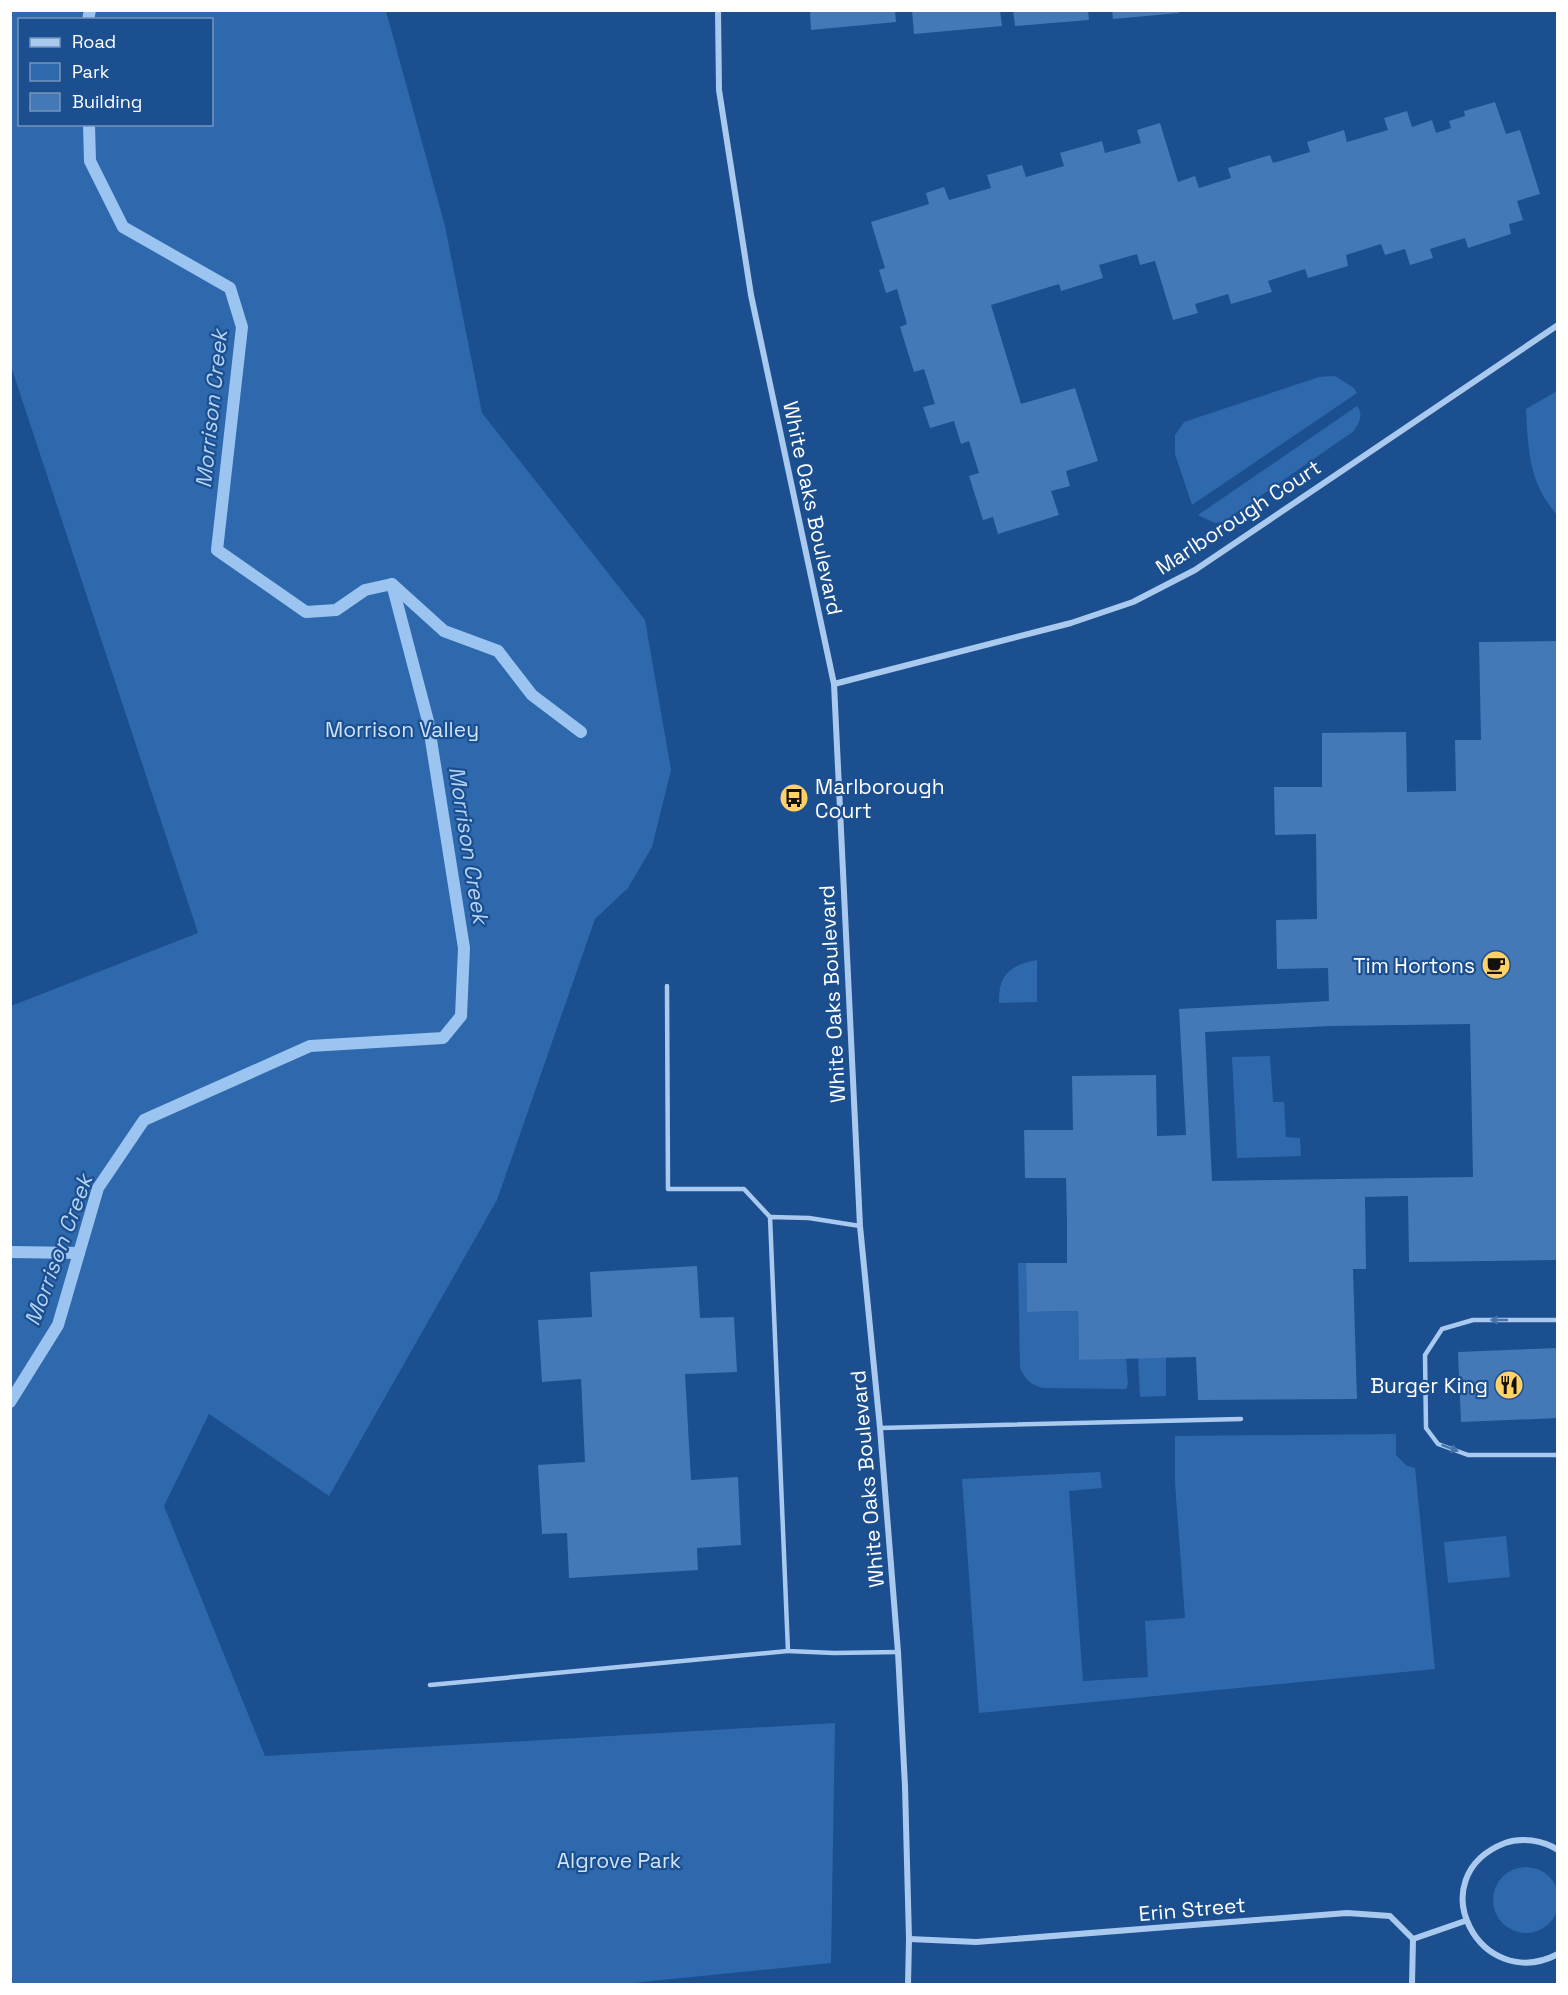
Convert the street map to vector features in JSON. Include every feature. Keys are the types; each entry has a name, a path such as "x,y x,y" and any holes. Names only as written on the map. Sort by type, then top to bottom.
{"street":[{"name":"White Oaks Boulevard","path":"718,10 719,90 751,295 834,684 860,1226 880,1428 898,1652 905,1786 908,1984"},
{"name":"Marlborough Court","path":"834,684 1071,623 1133,602 1195,570 1557,325"},
{"path":"1557,1850 1532,1840 1512,1841 1492,1848 1476,1862 1466,1880 1462,1901 1465,1921 1474,1939 1489,1953 1507,1962 1527,1964 1547,1960 1557,1954"},
{"name":"Erin Street","path":"909,1939 976,1942 1347,1913 1390,1916 1413,1939"},
{"path":"1412,1984 1413,1939 1465,1921"}],"lane":[{"path":"667,986 668,1189 744,1190 770,1217 788,1651"},
{"path":"770,1217 809,1218 860,1226"},
{"path":"1557,1320 1473,1320 1442,1329 1425,1355 1426,1428 1438,1444 1468,1455 1557,1455"},
{"path":"880,1428 1241,1419"},
{"path":"430,1685 788,1651 898,1652"}],"green space":[{"name":"Morrison Valley","path":"11,10 386,11 445,226 482,413 645,620 671,770 652,847 628,888 595,919 497,1200 329,1496 209,1414 164,1506 265,1756 835,1723 831,1963 622,1984 11,1984 11,1006 198,933 11,366"},
{"path":"1335,376 1354,388 1357,393 1192,505 1175,454 1175,435 1184,422 1319,377"},
{"path":"1557,391 1557,515 1535,478 1529,452 1526,409"},
{"path":"1357,406 1360,415 1354,431 1223,522 1215,523 1198,515"},
{"path":"1037,960 1037,1002 999,1003 1003,978 1013,968"},
{"path":"1270,1056 1273,1102 1284,1102 1286,1137 1300,1138 1301,1156 1237,1158 1232,1057"},
{"path":"1018,1263 1026,1263 1027,1312 1078,1311 1079,1360 1126,1358 1128,1384 1126,1389 1044,1388 1032,1384 1027,1379 1020,1368"},
{"path":"1166,1357 1166,1396 1140,1397 1138,1358"},
{"path":"1396,1434 1396,1455 1407,1466 1415,1468 1435,1669 979,1713 962,1479 1100,1472 1102,1488 1069,1491 1083,1681 1148,1677 1145,1621 1185,1618 1175,1483 1175,1436"},
{"path":"1506,1536 1510,1577 1448,1583 1444,1542"},
{"path":"1519,1867 1533,1867 1545,1872 1554,1881 1559,1900 1557,1913 1550,1924 1533,1933 1519,1933 1507,1928 1498,1919 1493,1907 1493,1893 1498,1881 1507,1872"}],"building":[{"path":"810,10 895,10 896,22 811,30"},
{"path":"912,10 1000,10 1002,26 914,34"},
{"path":"1013,10 1088,10 1089,20 1015,26"},
{"path":"1112,10 1179,10 1179,13 1113,19"},
{"path":"1495,102 1506,134 1520,130 1540,194 1517,201 1523,220 1509,224 1511,234 1468,248 1465,238 1430,249 1433,258 1410,265 1405,249 1385,255 1381,244 1346,255 1348,266 1308,278 1305,269 1268,281 1272,292 1231,304 1228,294 1195,304 1198,313 1173,320 1155,261 1140,265 1137,254 1099,265 1103,278 1061,291 1059,284 991,305 1021,404 1075,388 1098,461 1066,471 1070,486 1051,491 1059,515 998,534 993,517 983,520 969,476 979,473 969,441 961,444 954,421 930,428 923,407 935,404 924,369 914,372 900,327 907,324 897,289 886,293 879,270 885,268 871,222 929,204 926,193 944,187 949,200 991,188 987,175 1022,165 1026,177 1064,166 1060,153 1102,141 1105,153 1141,143 1137,130 1160,123 1178,182 1195,176 1199,188 1231,178 1228,168 1270,155 1273,163 1310,152 1307,142 1344,130 1347,142 1388,130 1384,118 1407,111 1412,127 1432,120 1436,133 1451,128 1449,121 1465,116 1464,111"},
{"path":"1558,641 1558,1260 1409,1262 1408,1196 1365,1197 1366,1269 1353,1269 1357,1399 1198,1400 1196,1357 1079,1360 1078,1311 1027,1312 1026,1263 1067,1263 1067,1224 1066,1178 1025,1178 1024,1130 1073,1130 1072,1076 1156,1075 1157,1136 1186,1135 1179,1009 1329,1001 1328,968 1277,969 1276,920 1317,919 1316,834 1275,835 1274,787 1322,787 1322,733 1406,732 1407,792 1456,791 1455,740 1481,740 1479,642","holes":["1470,1024 1473,1177 1212,1181 1205,1032 1331,1026"]},
{"path":"697,1266 700,1318 734,1317 737,1372 685,1374 691,1480 738,1477 741,1545 697,1548 698,1570 569,1578 567,1533 542,1534 538,1465 585,1462 581,1379 542,1382 538,1320 592,1317 590,1272"},
{"name":"Burger King","path":"1558,1348 1558,1418 1461,1422 1458,1352"}],"waterway":[{"name":"Morrison Creek","path":"88,18 90,10"},
{"name":"Morrison Creek","path":"10,1402 58,1325 98,1188 144,1120 310,1046 443,1038 461,1016 464,948 428,721 392,584 365,590 336,610 306,612 217,550 242,327 230,288 123,227 90,161 89,126"},
{"path":"392,584 444,631 498,651 532,695 581,732"},
{"path":"10,1252 79,1253"}],"place":[{"name":"Marlborough Court","path":"794,798"},
{"name":"Tim Hortons","path":"1496,965"},
{"name":"Burger King","path":"1509,1385"}],"park label":[{"name":"Algrove Park","path":"619,1860"}]}
